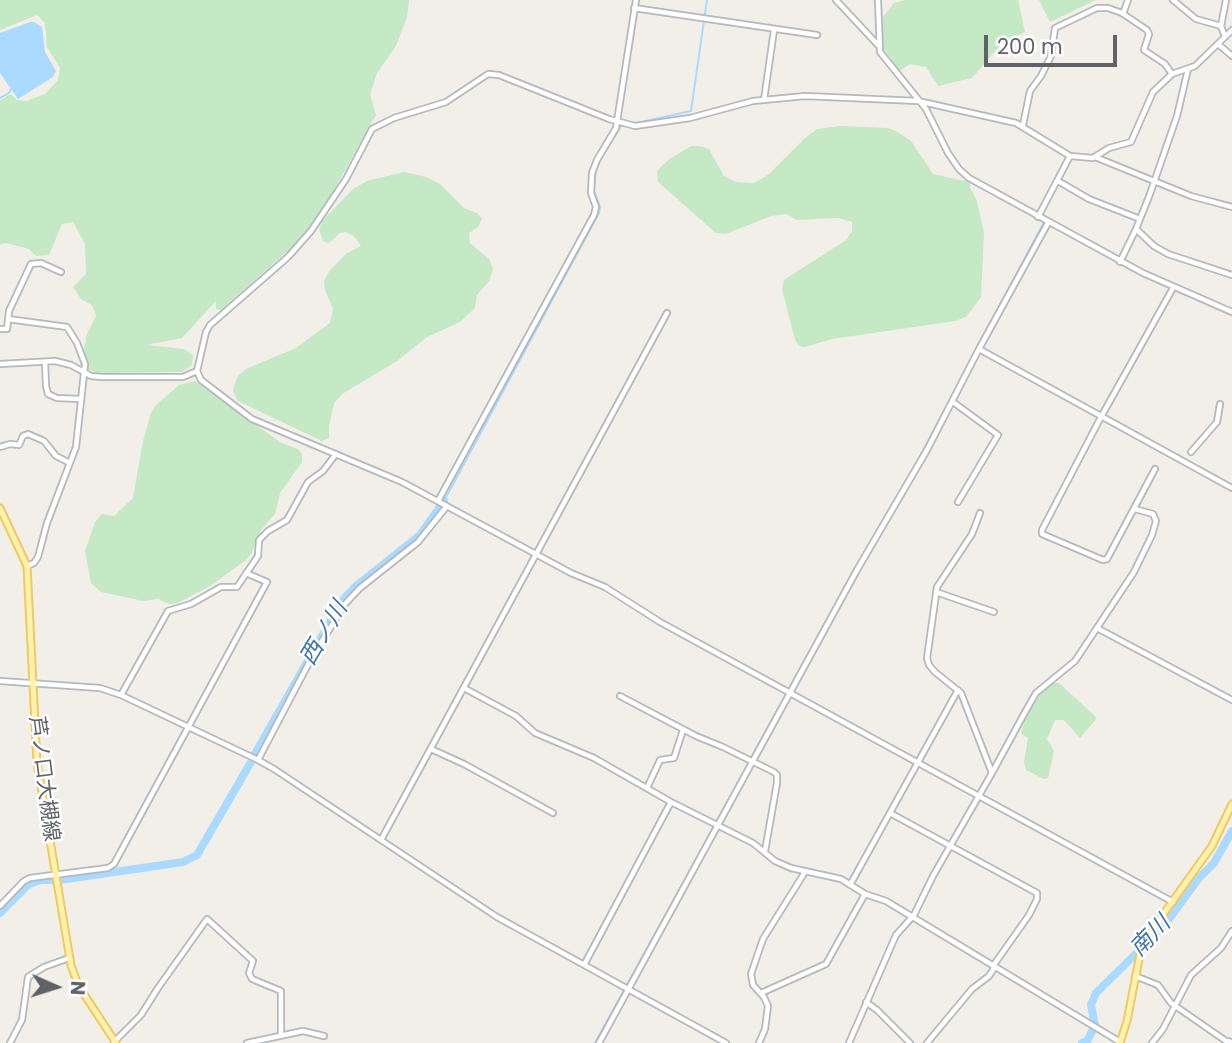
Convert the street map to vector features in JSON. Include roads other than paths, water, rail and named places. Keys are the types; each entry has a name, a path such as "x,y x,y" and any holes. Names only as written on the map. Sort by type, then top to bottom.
{"main road":[{"name":"芦ノ口大槻線","path":"0,508 27,566 37,763 69,958 75,979 115,1042"},
{"path":"1120,1042 1127,1021 1142,944 1212,846 1232,804"}],"street":[{"path":"257,760 311,659 345,604 360,588 425,535 594,215 596,207 592,193 592,173 613,135 617,122 636,0"},
{"path":"836,0 879,46"},
{"path":"878,0 880,52 930,117 948,153 969,178 1120,262 1173,288 1232,312"},
{"path":"1123,14 1128,0"},
{"path":"1174,0 1196,19 1221,26"},
{"path":"1225,37 1221,26 1226,0"},
{"path":"634,8 817,35"},
{"path":"1023,125 1030,90 1051,56 1055,28 1097,8 1108,8 1123,14 1149,32 1145,52 1165,64 1172,74"},
{"path":"764,100 774,30"},
{"path":"1095,157 1108,148 1131,142 1148,100 1172,74 1188,69 1232,30"},
{"path":"1217,44 1232,56"},
{"path":"1120,262 1140,219 1177,116 1188,69"},
{"path":"1173,902 660,622 605,587 396,479 243,414 201,380 197,371 206,332 211,325 288,257 311,231 334,200 366,139 377,125 446,102 488,74 495,74 617,122 640,127 764,100 805,96 918,101 1023,125 1070,156 1095,157 1191,196 1232,207"},
{"path":"1038,217 1070,156"},
{"path":"1058,181 1096,202 1140,219"},
{"path":"600,1043 790,692 953,402 1048,223"},
{"path":"1136,229 1154,246 1168,254 1232,275"},
{"path":"0,329 7,329 9,311 31,264 41,263 61,272"},
{"path":"1155,469 1110,556 1105,560 1042,534 1101,417 1173,288"},
{"path":"381,840 667,313"},
{"path":"8,319 66,327 83,355 85,372 78,435 70,463 45,529 38,557 34,563 27,566"},
{"path":"979,349 1232,488"},
{"path":"45,361 48,394 57,398 80,399"},
{"path":"0,364 55,361 102,377 183,377 197,371"},
{"path":"953,402 998,435 958,502"},
{"path":"1191,452 1217,422 1220,404"},
{"path":"0,447 19,444 23,436 29,434 44,441 56,456 70,463"},
{"path":"121,695 168,611 191,604 221,587 237,587 258,556 259,540 287,520 308,482 323,471 336,454"},
{"path":"849,1043 896,935 911,917 1036,693 1075,661 1124,590 1153,531 1155,516 1135,509"},
{"path":"980,513 972,534 943,576 936,592 927,662 958,690 992,773"},
{"path":"0,906 27,880 107,869 114,864 267,582 246,573"},
{"path":"936,592 994,612"},
{"path":"1097,628 1232,700"},
{"path":"0,681 82,686 121,695 257,760 496,917 726,1043"},
{"path":"464,688 516,716 535,733 594,758 671,802 753,843 771,859 786,867 838,878 865,894 886,901 1120,1042"},
{"path":"850,885 958,690"},
{"path":"620,696 777,775 765,852"},
{"path":"647,788 660,760 674,758 683,730"},
{"path":"431,749 553,813"},
{"path":"584,965 671,802"},
{"path":"890,813 1038,895 1029,915 989,976 972,989 927,1043"},
{"path":"759,1043 765,1029 768,1009 761,993 753,985 751,974 776,915 805,872"},
{"path":"761,993 824,966 865,894"},
{"path":"115,1042 141,1015 207,919 253,961 249,975 252,979 281,991 281,1035"},
{"path":"1152,1043 1191,975 1221,948 1232,931"},
{"path":"9,1043 23,1017 29,978 44,967 69,958"},
{"path":"1135,976 1158,985 1174,1005 1226,1041 1232,1042"},
{"path":"866,1002 910,1043"},
{"path":"250,1043 303,1031 324,1036"}],"water":[{"path":"30,22 42,27 45,52 56,71 53,77 18,99 0,73 0,33"}],"waterway":[{"path":"628,122 637,123 691,111 707,0"},
{"path":"0,98 9,93 12,87"},
{"path":"598,163 623,123"},
{"path":"444,501 599,213 600,207 594,190 596,168"},
{"path":"909,477 1044,222"},
{"name":"西ノ川","path":"255,754 342,601 355,587 420,535 444,501"},
{"path":"751,758 872,539"},
{"name":"西ノ川","path":"60,880 183,862 197,855 251,762"},
{"path":"595,1043 749,763"},
{"name":"南川","path":"1082,1043 1087,1041 1095,1026 1091,1005 1096,993 1164,926 1199,878 1214,863 1232,831"},
{"name":"西ノ川","path":"0,913 29,884 41,880 55,880"}]}
